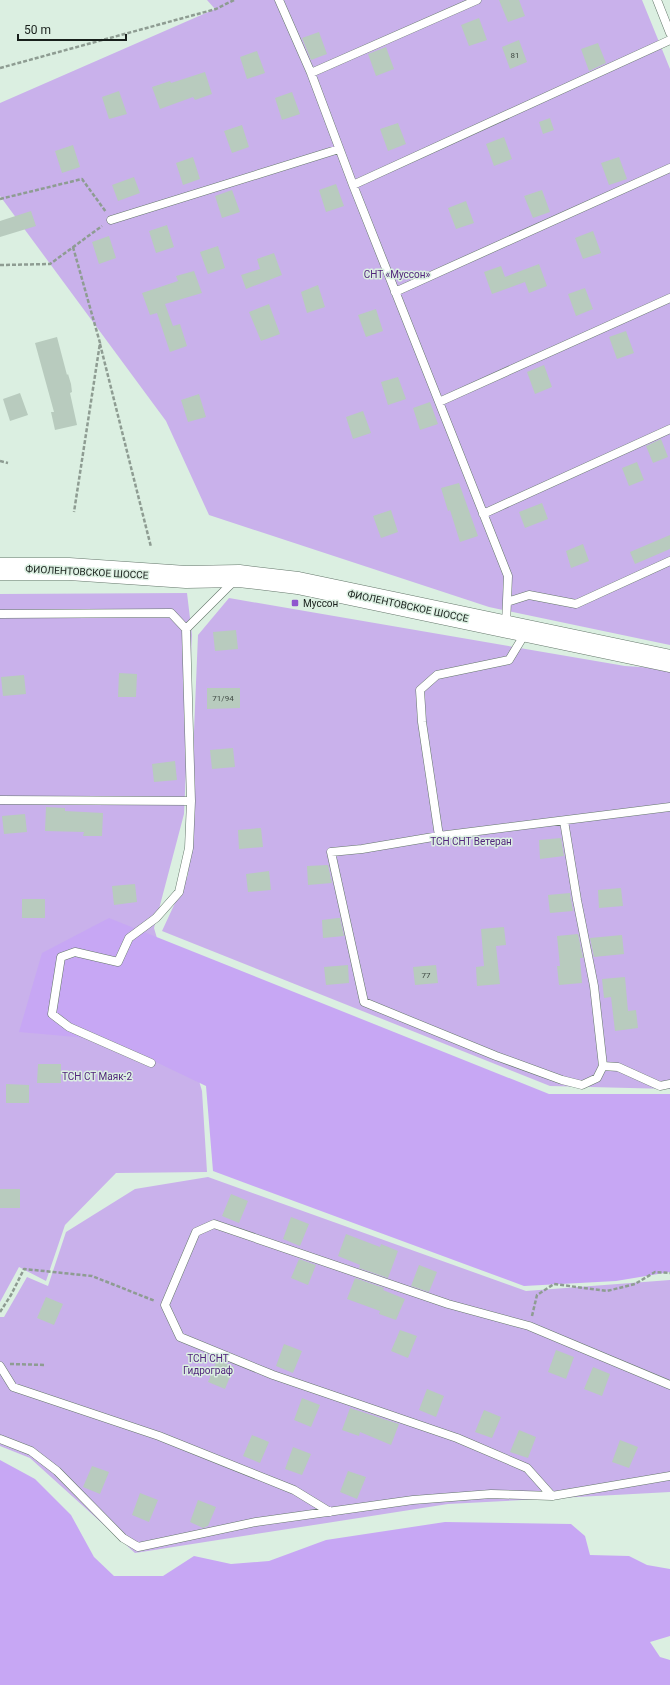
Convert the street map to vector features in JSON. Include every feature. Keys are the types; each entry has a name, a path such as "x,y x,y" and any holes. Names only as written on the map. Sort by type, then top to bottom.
{"main road":[{"name":"ФИОЛЕНТОВСКОЕ ШОССЕ","path":"0,569 69,569 186,577 239,576 298,582 670,661"}],"lane":[{"path":"279,0 311,73 353,185 508,576 507,602 516,628 509,660 437,674 420,690 422,722 439,836"},
{"path":"311,73 477,0"},
{"path":"657,0 670,33"},
{"path":"353,185 670,40"},
{"path":"111,220 339,149"},
{"path":"395,292 670,168"},
{"path":"439,402 670,298"},
{"path":"483,514 670,429"},
{"path":"507,602 529,595 576,604 670,561"},
{"path":"186,629 239,576"},
{"path":"0,614 171,613 186,629 191,801 190,848 179,892 156,918 129,938 118,962 75,952 61,957 52,1014 69,1027 151,1063"},
{"path":"0,800 191,801"},
{"path":"564,821 576,900 594,986 603,1066 596,1078 582,1085 562,1080 496,1056 364,1002 331,852 362,849 439,836 670,807"},
{"path":"603,1066 618,1067 660,1086 670,1084"},
{"path":"552,1496 527,1468 457,1438 273,1375 180,1338 165,1305 196,1232 214,1224 448,1304 529,1326 670,1384"},
{"path":"4,1365 13,1387 159,1436 294,1490 330,1512"},
{"path":"0,1439 31,1451 57,1472 123,1538 138,1547 256,1522 413,1500 491,1494 552,1496 670,1476"}],"path":[{"path":"0,68 216,9 234,0"},
{"path":"0,199 82,179 111,220 50,264 0,265"},
{"path":"73,247 100,343 152,547"},
{"path":"74,512 100,343"},
{"path":"0,461 8,462"},
{"path":"0,1312 11,1295 24,1269 92,1276 165,1305"},
{"path":"529,1326 536,1295 554,1284 608,1291 635,1284 655,1272 670,1273"},
{"path":"4,1365 46,1365"}],"green space":[{"name":"СНТ «Муссон»","path":"207,0 642,0 670,69 670,645 489,607 209,515 166,421 0,196 0,103 215,9"},
{"name":"ТСН СТ Маяк-2","path":"187,593 192,635 184,814 154,928 202,1091 207,1172 116,1173 65,1225 46,1281 19,1267 0,1302 0,594"},
{"name":"ТСН СНТ Ветеран","path":"229,598 625,666 670,669 670,1089 550,1086 162,931 188,875 198,635"},
{"name":"ТСН СНТ Гидрограф","path":"208,1177 526,1291 670,1280 670,1492 448,1504 135,1553 30,1458 0,1446 0,1317 4,1317 27,1277 48,1286 66,1232 135,1189"}],"shaded area":[{"path":"109,918 549,1094 670,1094 670,1272 616,1281 524,1286 213,1171 206,1086 110,1040 19,1032 42,953"},
{"path":"0,1460 35,1479 71,1515 94,1557 114,1576 163,1576 194,1556 231,1564 269,1561 326,1540 445,1522 571,1524 585,1536 590,1555 629,1556 647,1565 670,1569 670,1636 650,1642 660,1657 670,1660 670,1685 0,1685"}],"building":[{"path":"499,0 519,0 525,16 508,22"},
{"path":"479,18 487,40 469,46 461,25"},
{"path":"319,32 327,54 311,60 302,38"},
{"path":"519,40 527,62 510,69 502,47"},
{"path":"598,43 606,63 589,71 581,49"},
{"path":"386,47 394,69 376,76 368,54"},
{"path":"257,51 265,73 247,79 240,57"},
{"path":"205,72 212,94 195,100 193,97 160,109 152,87 170,81 171,83"},
{"path":"119,91 127,114 109,119 102,97"},
{"path":"292,92 300,114 282,120 275,98"},
{"path":"550,118 554,130 543,134 539,122"},
{"path":"398,123 406,144 388,151 380,129"},
{"path":"242,125 249,147 232,153 224,131"},
{"path":"504,137 512,159 494,166 486,144"},
{"path":"73,145 80,167 62,173 55,151"},
{"path":"193,157 200,179 183,185 176,163"},
{"path":"619,157 627,179 609,185 601,163"},
{"path":"134,177 140,193 118,201 112,185"},
{"path":"336,184 344,206 326,212 319,190"},
{"path":"232,190 240,212 222,218 215,196"},
{"path":"542,190 550,212 533,218 524,196"},
{"path":"466,201 474,223 456,229 448,208"},
{"path":"31,211 36,226 0,237 0,221"},
{"path":"167,225 174,247 156,253 149,231"},
{"path":"593,231 601,253 583,259 575,238"},
{"path":"109,236 116,258 99,264 92,242"},
{"path":"218,246 225,268 208,274 200,252"},
{"path":"274,253 282,275 246,289 241,275 260,269 257,259"},
{"path":"539,264 547,286 529,293 525,282 492,294 484,272 501,266 505,277"},
{"path":"194,271 202,293 165,304 173,326 180,324 187,346 170,352 157,313 150,315 142,293 178,281 176,276"},
{"path":"318,285 325,307 307,313 301,292"},
{"path":"585,288 593,309 576,316 568,294"},
{"path":"269,304 280,334 261,341 249,312"},
{"path":"376,309 383,331 366,337 358,315"},
{"path":"626,331 634,353 617,359 609,337"},
{"path":"57,337 67,375 68,374 71,384 72,392 70,393 77,425 55,430 51,412 54,412 35,343"},
{"path":"544,365 552,387 535,394 527,372"},
{"path":"398,377 406,399 388,405 381,382"},
{"path":"20,393 28,415 10,421 3,399"},
{"path":"199,394 206,417 188,422 181,400"},
{"path":"430,402 438,424 420,430 413,408"},
{"path":"363,411 371,433 353,439 346,417"},
{"path":"661,439 668,457 653,463 646,446"},
{"path":"637,462 644,480 629,486 622,468"},
{"path":"459,483 478,536 460,542 441,488"},
{"path":"542,503 548,519 525,528 519,512"},
{"path":"391,510 398,532 381,538 373,516"},
{"path":"670,535 670,549 635,564 630,552"},
{"path":"583,544 589,561 571,568 566,551"},
{"path":"236,630 238,649 215,651 213,632"},
{"path":"119,673 137,674 136,697 118,697"},
{"path":"24,675 26,694 3,696 1,677"},
{"path":"207,688 240,688 240,708 207,709"},
{"path":"233,748 235,767 212,769 210,750"},
{"path":"175,761 177,780 154,782 152,764"},
{"path":"46,807 65,808 65,811 103,813 102,836 83,836 84,832 45,831"},
{"path":"25,814 27,832 4,834 2,816"},
{"path":"261,828 263,847 239,849 238,830"},
{"path":"561,838 564,856 540,859 539,840"},
{"path":"328,865 332,883 308,885 307,866"},
{"path":"269,871 271,890 248,892 246,874"},
{"path":"135,884 137,902 114,905 112,886"},
{"path":"621,888 623,906 599,908 598,890"},
{"path":"570,893 573,911 550,913 548,895"},
{"path":"22,899 45,899 45,918 22,918"},
{"path":"340,918 344,936 323,938 322,920"},
{"path":"504,927 506,945 496,946 500,984 477,986 476,967 484,966 481,929"},
{"path":"578,934 583,958 580,958 582,983 559,985 557,966 560,966 557,936"},
{"path":"622,935 624,954 594,957 590,938"},
{"path":"348,965 349,983 326,985 324,967"},
{"path":"436,965 438,983 415,985 413,967"},
{"path":"625,977 628,1011 636,1010 638,1028 615,1031 611,997 604,998 602,979"},
{"path":"38,1064 61,1064 61,1083 37,1083"},
{"path":"6,1084 29,1085 29,1103 6,1103"},
{"path":"0,1189 20,1189 20,1208 0,1208"},
{"path":"231,1194 248,1201 239,1223 222,1216"},
{"path":"291,1217 309,1224 300,1246 283,1239"},
{"path":"346,1234 380,1247 381,1244 398,1251 388,1278 359,1268 360,1265 338,1256"},
{"path":"299,1259 316,1265 308,1285 291,1278"},
{"path":"419,1265 437,1272 429,1292 411,1286"},
{"path":"355,1278 384,1288 383,1290 405,1299 396,1320 379,1314 380,1311 347,1299"},
{"path":"46,1297 63,1304 54,1325 37,1318"},
{"path":"400,1330 417,1336 408,1358 391,1351"},
{"path":"284,1344 302,1351 293,1373 276,1366"},
{"path":"556,1350 574,1357 566,1379 548,1372"},
{"path":"217,1360 234,1367 225,1389 208,1382"},
{"path":"593,1367 610,1374 602,1396 584,1389"},
{"path":"427,1389 444,1396 436,1417 419,1410"},
{"path":"302,1398 320,1405 311,1427 294,1420"},
{"path":"350,1408 399,1424 391,1445 360,1432 359,1436 342,1430"},
{"path":"484,1410 501,1417 492,1438 475,1432"},
{"path":"519,1430 536,1437 528,1458 510,1452"},
{"path":"252,1435 269,1442 260,1463 243,1456"},
{"path":"620,1440 638,1447 629,1468 612,1462"},
{"path":"293,1447 311,1454 302,1475 285,1469"},
{"path":"92,1466 109,1472 100,1494 83,1487"},
{"path":"348,1471 366,1477 357,1499 340,1492"},
{"path":"140,1493 158,1500 149,1522 132,1515"},
{"path":"198,1500 216,1507 208,1526 203,1528 190,1522"}],"place":[{"name":"Муссон","path":"295,603"}]}
